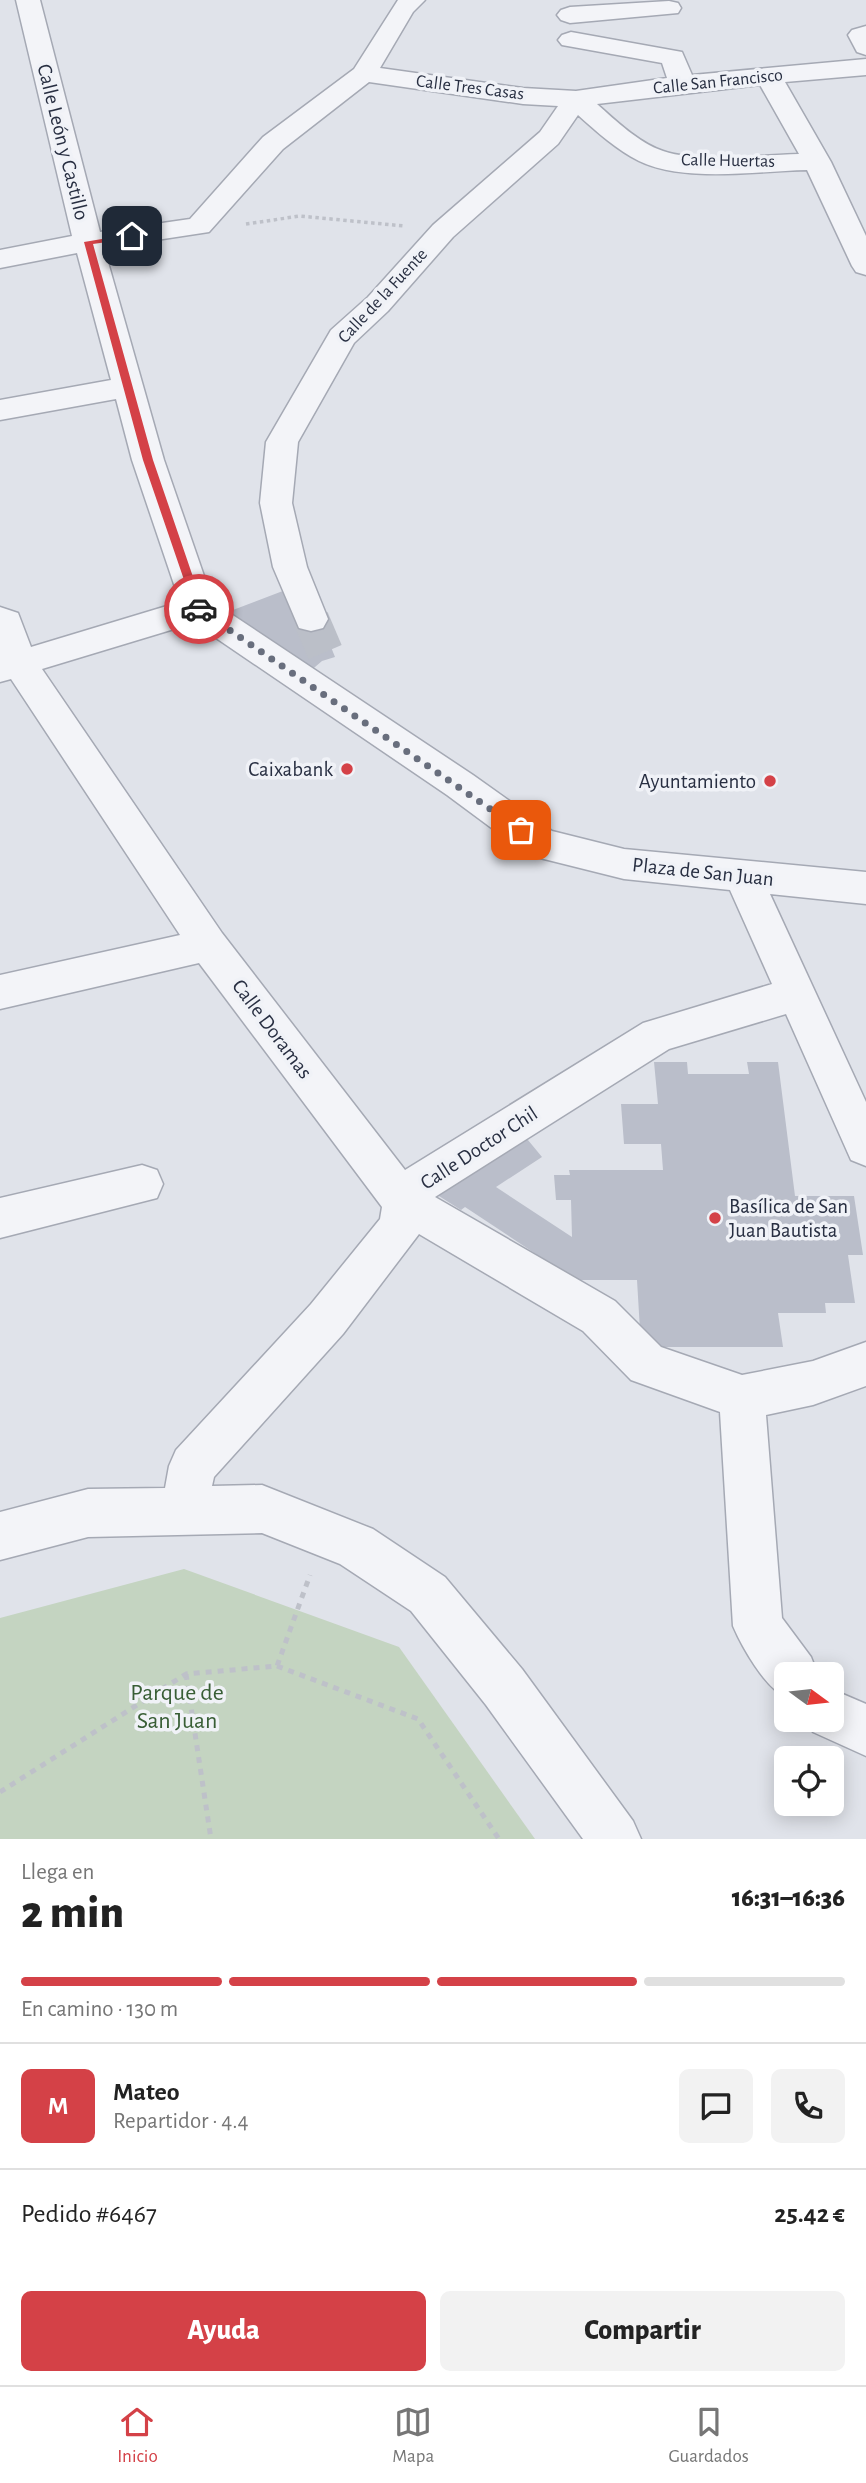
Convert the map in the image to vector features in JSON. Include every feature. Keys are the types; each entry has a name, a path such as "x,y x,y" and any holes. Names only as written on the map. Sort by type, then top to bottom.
{"street":[{"name":"Calle León y Castillo","path":"28,0 88,242 148,460 199,609"},
{"path":"0,259 88,242 199,226 273,143 364,74 403,8 413,0"},
{"path":"572,49 670,9"},
{"path":"864,60 860,35 866,34"},
{"path":"572,49 673,57 682,85"},
{"name":"Calle Tres Casas","path":"364,74 523,96 572,49"},
{"name":"Calle San Francisco","path":"572,49 682,85 768,76 864,60"},
{"name":"Calle Huertas","path":"572,49 594,117 657,159 696,163 817,162"},
{"name":"Calle de la Fuente","path":"311,619 290,567 276,503 282,442 342,337 378,303 443,231 549,138 572,49"},
{"path":"768,76 817,162 866,265"},
{"path":"0,410 128,387"},
{"path":"10,667 199,609 324,695 328,659"},
{"name":"Calle Doramas","path":"0,619 6,622 10,667 208,945 404,1202 599,1317 647,1364 742,1396"},
{"name":"Plaza de San Juan","path":"324,695 460,785 541,844 624,864 866,888"},
{"path":"743,876 866,1147"},
{"path":"0,992 208,945"},
{"name":"Calle Doctor Chil","path":"186,1511 192,1466 327,1320 400,1227 404,1202 419,1184 657,1035 795,994"},
{"path":"0,1217 142,1184"},
{"path":"784,1662 758,1626 742,1396 813,1383 866,1364"},
{"path":"0,1536 88,1513 262,1509 356,1546 428,1594 504,1687 615,1839"},
{"path":"844,1720 866,1731"}],"path":[{"path":"199,226 261,223 300,216 443,231"},
{"path":"277,1666 324,1534"},
{"path":"0,1792 186,1674 277,1666 418,1719 499,1839"},
{"path":"186,1674 211,1839"}],"green space":[{"name":"Parque de San Juan","path":"184,1569 399,1647 535,1839 0,1839 0,1618"}],"building":[{"path":"288,589 319,617 335,657 322,661 308,673 225,613"},
{"name":"Basílica de San Juan Bautista","path":"654,1062 687,1062 688,1074 749,1074 747,1062 778,1062 795,1196 854,1196 863,1255 848,1255 855,1303 825,1303 826,1313 778,1313 783,1347 641,1347 637,1280 575,1280 465,1207 461,1210 431,1191 523,1134 542,1157 496,1187 572,1237 571,1200 556,1200 554,1175 570,1175 569,1170 663,1170 661,1144 624,1144 621,1104 658,1104"}],"tunnel":[{"path":"311,619 328,659"}],"way so far":[{"path":"199,609 460,785 521,830"}],"place":[{"name":"Caixabank","path":"347,769"},
{"name":"Ayuntamiento","path":"770,781"},
{"name":"Basílica de San Juan Bautista","path":"715,1218"}],"route":[{"path":"132,236 88,242 148,460 199,609"}]}
